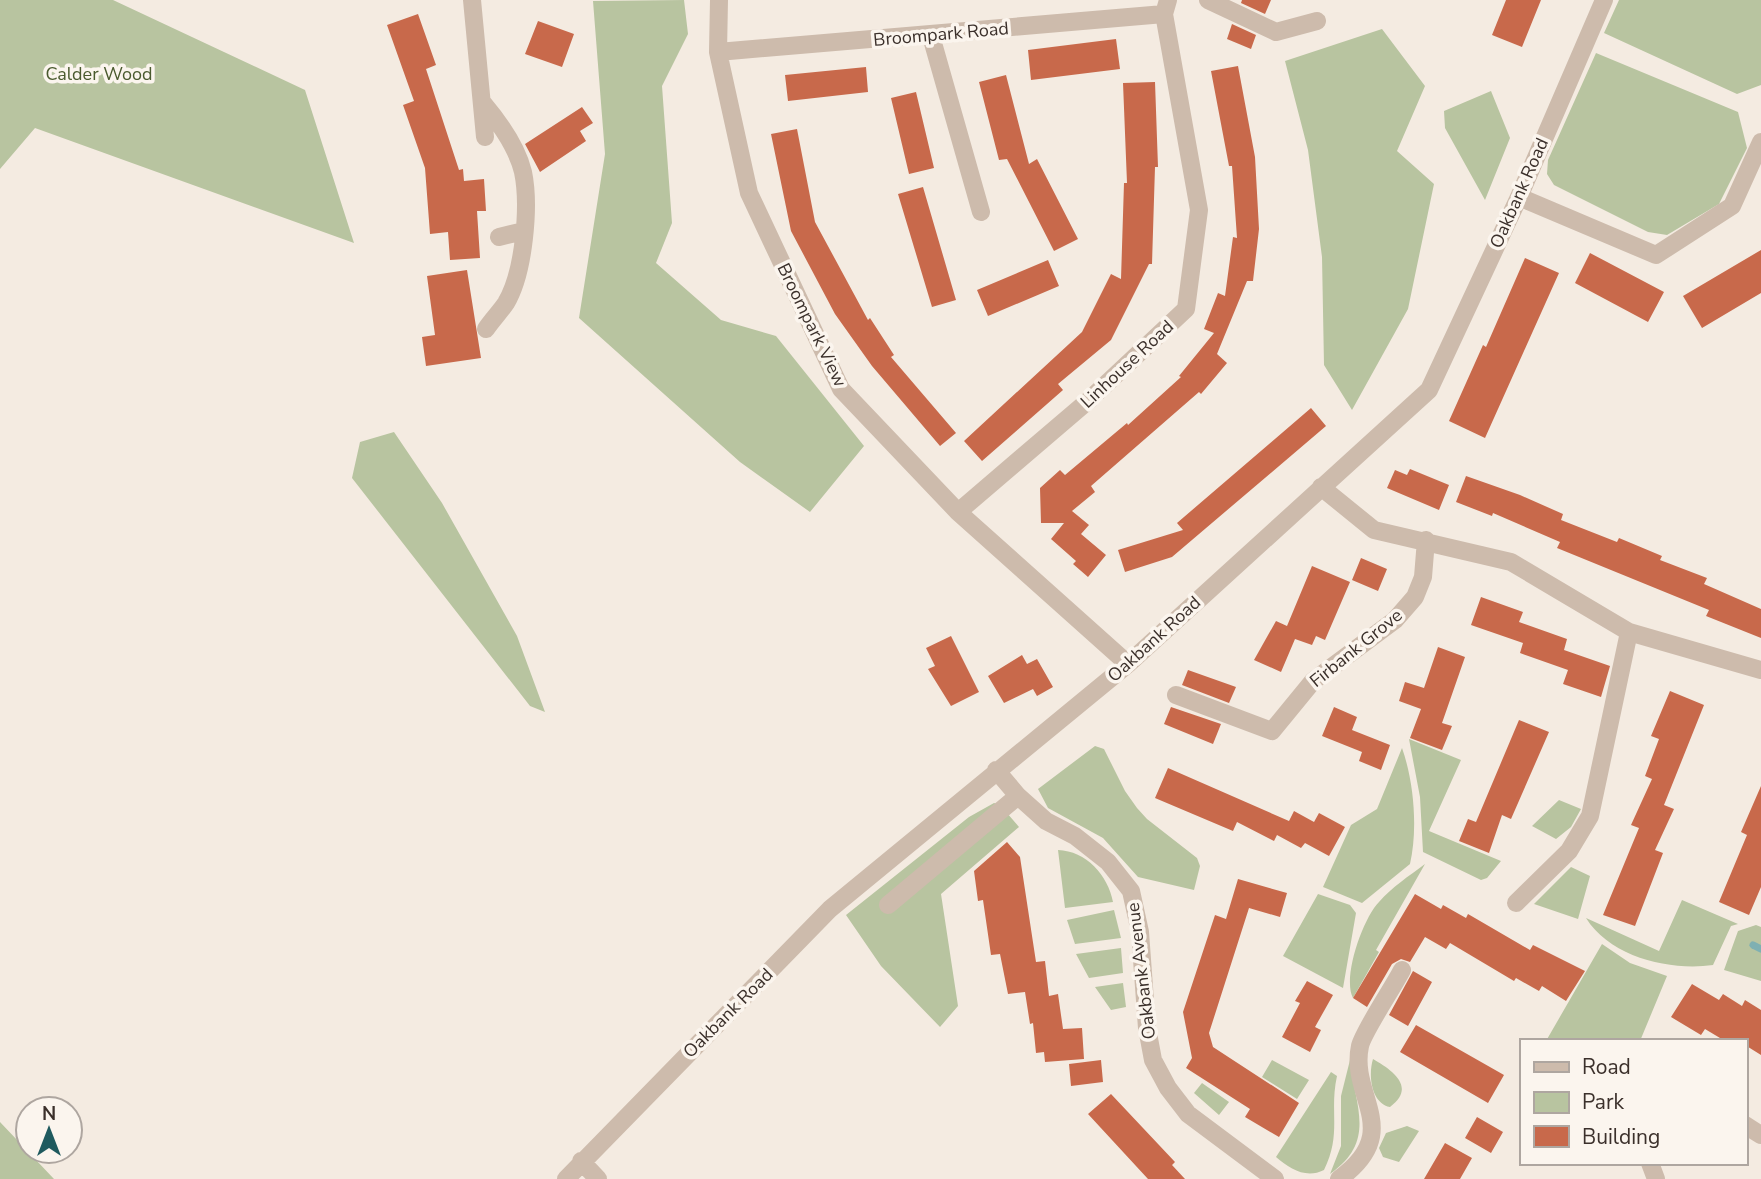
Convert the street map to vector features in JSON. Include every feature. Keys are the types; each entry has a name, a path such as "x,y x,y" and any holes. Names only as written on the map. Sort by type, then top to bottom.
{"street":[{"path":"472,0 485,137"},
{"name":"Broompark View","path":"719,0 718,52 749,193 841,389 958,512 1128,664"},
{"path":"1208,0 1276,32 1317,21"},
{"name":"Oakbank Road","path":"566,1179 830,909 1128,664 1429,390 1518,197 1604,0"},
{"name":"Broompark Road","path":"718,52 931,36 1166,7"},
{"name":"Linhouse Road","path":"958,512 1089,400 1186,309 1199,210 1166,7"},
{"path":"931,36 981,212"},
{"path":"483,103 497,120 522,170 524,231 519,263 507,302 486,329"},
{"path":"1518,197 1656,254 1732,206 1761,142"},
{"path":"499,237 524,231"},
{"path":"1321,487 1374,530 1511,562 1629,632 1761,670"},
{"name":"Firbank Grove","path":"1176,695 1272,731 1313,681 1395,620 1415,597 1423,576 1426,540"},
{"path":"1516,903 1569,851 1590,816 1629,632"},
{"name":"Oakbank Avenue","path":"996,770 1018,796 1046,821 1075,836 1108,862 1131,891 1140,932 1147,1028 1153,1060 1168,1088 1188,1114 1275,1179"},
{"path":"888,905 1018,796"},
{"path":"1339,1179 1354,1168 1369,1143 1372,1113 1361,1074 1360,1045 1402,970"},
{"path":"581,1161 598,1179"}],"green space":[{"name":"Calder Wood","path":"0,0 113,0 305,90 354,243 35,128 0,169"},
{"path":"684,0 688,34 662,86 672,223 656,263 721,320 776,336 864,446 810,512 740,462 579,318 605,154 593,1"},
{"path":"1619,0 1761,0 1761,85 1737,94 1604,33"},
{"path":"1382,29 1425,86 1397,151 1434,184 1408,309 1352,410 1324,365 1322,257 1308,150 1285,61"},
{"path":"1596,53 1738,112 1747,148 1719,204 1667,235 1648,232 1554,185 1547,174 1548,160"},
{"path":"1491,91 1510,138 1485,200 1445,128 1444,111"},
{"path":"394,432 442,503 517,636 545,712 530,706 352,478 360,442"},
{"path":"1409,739 1461,760 1429,831 1501,861 1487,878 1481,880 1423,852 1420,797"},
{"path":"1095,746 1104,749 1125,791 1147,819 1197,858 1200,866 1194,890 1138,877 1103,838 1048,808 1038,789"},
{"path":"1402,748 1414,806 1410,864 1362,903 1323,887 1351,825 1377,809"},
{"path":"1559,800 1581,809 1571,827 1556,839 1532,826"},
{"path":"994,803 1000,805 1019,827 941,894 958,1006 940,1027 881,966 846,915 969,817"},
{"path":"1058,850 1078,855 1094,866 1106,883 1113,902 1065,908"},
{"path":"1425,864 1376,950 1379,952 1353,998 1350,989 1352,963 1367,921 1384,897"},
{"path":"1571,867 1590,876 1578,919 1534,904"},
{"path":"1318,894 1350,905 1356,913 1343,988 1283,956"},
{"path":"1682,900 1738,924 1731,926 1713,965 1679,966 1643,959 1610,943 1586,918 1659,951"},
{"path":"1114,910 1121,938 1075,944 1067,920"},
{"path":"1756,925 1761,927 1761,981 1724,970 1738,931"},
{"path":"1602,944 1630,963 1667,976 1641,1039 1547,1039"},
{"path":"1121,948 1123,973 1089,978 1076,954"},
{"path":"1123,983 1126,1007 1111,1010 1095,987"},
{"path":"1373,1059 1399,1080 1401,1093 1390,1107 1379,1100 1372,1088"},
{"path":"1272,1060 1309,1080 1297,1099 1262,1077"},
{"path":"1350,1060 1360,1122 1358,1136 1354,1149 1345,1162 1330,1174 1341,1146 1341,1096"},
{"path":"1331,1072 1337,1076 1334,1133 1329,1157 1324,1170 1317,1173 1298,1171 1276,1157"},
{"path":"1202,1083 1229,1102 1219,1115 1194,1093"},
{"path":"0,1122 14,1137 14,1165 41,1165 54,1179 0,1179"},
{"path":"1407,1126 1419,1131 1399,1162 1383,1157 1379,1148 1386,1133"}],"building":[{"path":"1242,0 1271,0 1265,14 1241,3"},
{"path":"1506,0 1541,0 1522,47 1492,35"},
{"path":"418,14 436,65 426,69 459,170 463,169 464,181 484,179 486,211 477,211 480,258 450,260 448,232 430,234 425,168 403,105 414,101 387,25"},
{"path":"538,21 574,34 562,67 525,54"},
{"path":"1232,24 1256,35 1251,49 1227,39"},
{"path":"1116,39 1120,69 1031,80 1028,50"},
{"path":"1238,66 1255,157 1259,229 1253,281 1247,281 1217,354 1227,363 1201,394 1199,392 1091,486 1095,492 1072,511 1089,525 1081,534 1106,555 1088,577 1073,564 1076,561 1051,539 1064,523 1041,523 1040,488 1060,470 1065,475 1127,423 1128,425 1181,377 1179,376 1214,333 1204,329 1218,293 1225,296 1233,237 1237,238 1232,166 1229,166 1211,71"},
{"path":"866,67 868,92 788,101 785,75"},
{"path":"1006,75 1029,164 1037,159 1078,239 1054,251 1007,159 999,160 979,82"},
{"path":"1155,82 1158,167 1155,167 1152,264 1149,264 1111,340 1058,384 1063,390 982,461 964,441 1082,332 1111,274 1121,279 1124,183 1127,183 1123,83"},
{"path":"916,92 934,168 909,174 891,98"},
{"path":"582,107 593,123 580,131 586,141 540,172 525,144"},
{"path":"797,129 815,222 868,320 870,318 894,355 891,357 956,433 940,446 872,366 835,314 791,231 771,134"},
{"path":"923,187 956,300 932,307 898,194"},
{"path":"1761,250 1761,293 1702,328 1683,296"},
{"path":"1590,253 1664,292 1648,322 1575,283"},
{"path":"1525,258 1559,273 1485,438 1449,421 1483,345 1486,347"},
{"path":"1048,260 1059,286 988,316 977,290"},
{"path":"467,270 481,358 426,366 422,337 435,335 427,276"},
{"path":"1311,408 1326,426 1172,557 1125,572 1118,550 1183,530 1177,523"},
{"path":"1410,469 1449,485 1439,510 1387,488 1395,470 1407,475"},
{"path":"1466,476 1520,495 1563,514 1561,520 1617,542 1619,538 1662,556 1660,560 1707,578 1704,584 1761,609 1761,638 1706,616 1709,610 1557,548 1560,542 1493,513 1492,516 1456,502"},
{"path":"1361,558 1387,569 1378,591 1352,580"},
{"path":"1312,566 1350,582 1325,640 1316,636 1312,645 1295,639 1281,672 1254,660 1276,621 1287,626"},
{"path":"1481,597 1523,612 1519,622 1567,639 1564,650 1610,666 1601,697 1563,684 1568,670 1520,653 1523,643 1471,625"},
{"path":"951,636 979,692 951,706 928,669 935,666 926,648"},
{"path":"1438,647 1465,657 1442,723 1452,726 1442,750 1410,738 1421,709 1399,701 1405,682 1424,688"},
{"path":"1022,655 1027,664 1037,659 1053,687 1037,696 1033,689 1004,703 988,676"},
{"path":"1188,670 1236,687 1229,703 1182,685"},
{"path":"1670,691 1704,705 1664,805 1674,809 1655,850 1663,853 1635,926 1603,915 1639,828 1631,825 1652,779 1645,776 1659,739 1651,736"},
{"path":"1171,707 1221,724 1213,744 1164,724"},
{"path":"1334,707 1357,717 1352,730 1390,745 1381,770 1359,761 1362,752 1322,736"},
{"path":"1519,720 1549,732 1511,819 1502,815 1489,853 1459,841 1468,819 1476,822"},
{"path":"1168,768 1289,821 1294,811 1314,822 1319,813 1345,827 1329,856 1305,843 1301,848 1277,835 1274,841 1237,822 1233,831 1155,798"},
{"path":"1761,786 1761,887 1749,915 1719,902 1747,835 1741,832"},
{"path":"1007,842 1020,857 1036,962 1045,961 1049,996 1058,994 1063,1029 1082,1028 1084,1059 1045,1062 1044,1052 1036,1053 1033,1023 1030,1024 1025,992 1008,994 1000,954 991,955 983,900 978,901 974,871"},
{"path":"1238,879 1287,893 1280,917 1249,908 1209,1033 1213,1047 1299,1103 1279,1137 1245,1117 1250,1109 1186,1068 1192,1058 1183,1012 1215,915 1226,919"},
{"path":"1415,894 1441,909 1443,905 1466,918 1468,914 1530,950 1533,945 1585,971 1566,1001 1542,986 1539,991 1516,978 1514,981 1450,943 1446,949 1425,937 1410,962 1401,959 1392,964 1367,1007 1353,998"},
{"path":"1413,971 1432,982 1408,1026 1389,1015"},
{"path":"1307,981 1333,995 1315,1027 1321,1030 1310,1052 1282,1037 1300,1003 1295,1001"},
{"path":"1692,984 1719,1000 1723,994 1742,1006 1745,1000 1761,1010 1761,1055 1747,1046 1747,1039 1722,1039 1705,1029 1701,1035 1671,1017"},
{"path":"1416,1025 1504,1075 1488,1103 1400,1052"},
{"path":"1101,1060 1103,1082 1071,1086 1069,1064"},
{"path":"1111,1094 1175,1162 1172,1165 1185,1179 1148,1179 1088,1114"},
{"path":"1477,1117 1503,1132 1491,1153 1465,1138"},
{"path":"1445,1143 1472,1158 1460,1179 1424,1179"}],"waterway":[{"path":"1753,945 1761,949"}]}
